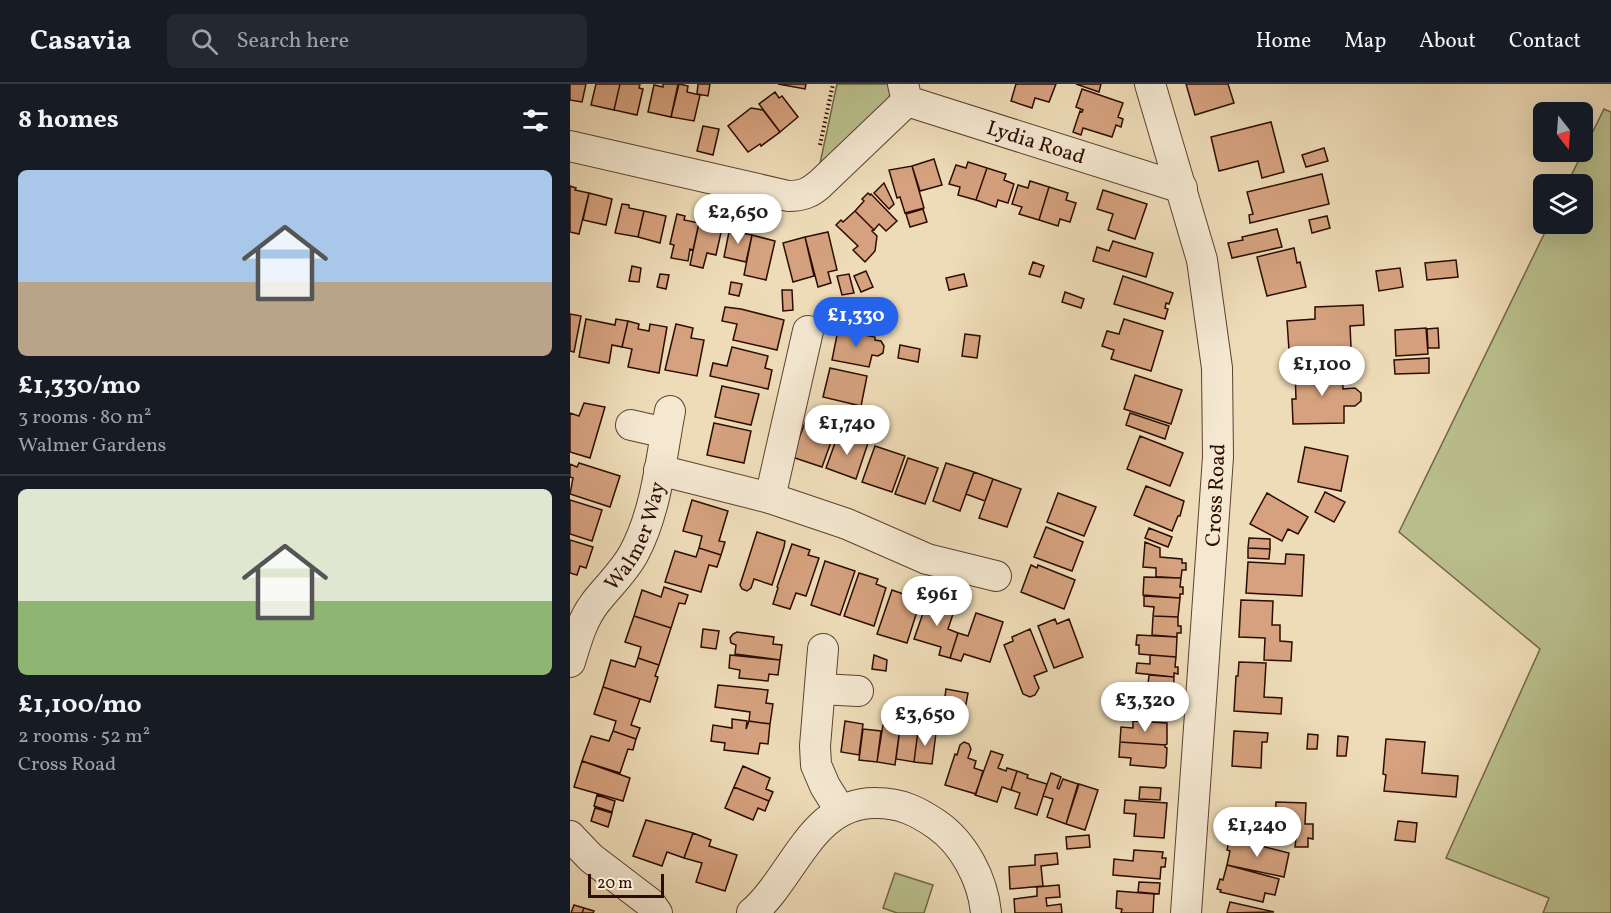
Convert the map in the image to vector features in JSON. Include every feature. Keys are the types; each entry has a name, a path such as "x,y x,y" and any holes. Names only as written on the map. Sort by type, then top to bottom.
{"street":[{"name":"Cross Road","path":"1150,84 1202,260 1215,359 1218,457 1186,913"},
{"name":"Lydia Road","path":"905,92 1182,188"},
{"path":"570,146 788,196 800,196 820,184 905,92"},
{"path":"770,498 808,331"},
{"name":"Walmer Way","path":"570,662 579,631 594,604 617,578 634,553 648,523 668,422 631,425"},
{"path":"659,470 770,498 848,524 927,559 996,576"},
{"path":"823,649 815,746 816,765 825,786 840,810"},
{"path":"820,689 858,691"},
{"path":"752,913 766,902 820,826 840,810 861,802 890,803 918,812 944,829 962,851 975,873 985,896 986,913"},
{"path":"570,836 591,858 650,903 657,913"}],"path":[{"path":"819,149 833,84"}],"green space":[{"path":"837,84 889,84 890,95 887,101 819,168"},
{"path":"1604,109 1611,112 1611,913 1543,913 1549,898 1446,858 1540,649 1399,532 1544,234 1593,234 1593,174 1572,174 1578,162 1593,162 1593,131"},
{"path":"895,873 933,885 924,913 897,913 883,908"}],"building":[{"path":"570,84 586,84 582,102 570,100"},
{"path":"596,84 620,84 614,110 591,105"},
{"path":"620,84 640,84 639,88 643,89 637,115 614,110"},
{"path":"663,84 678,84 671,117 648,112 654,85 663,87"},
{"path":"679,84 688,86 687,92 700,95 694,121 671,117"},
{"path":"698,84 710,84 708,96 697,94"},
{"path":"778,84 806,84 805,89"},
{"path":"1016,84 1056,84 1049,102 1035,98 1032,108 1011,101"},
{"path":"1076,84 1101,84 1099,92"},
{"path":"1186,84 1228,84 1234,103 1195,115"},
{"path":"1082,89 1123,103 1118,117 1123,119 1121,127 1116,125 1112,137 1083,128 1081,135 1073,132 1080,111 1083,110 1076,107"},
{"path":"775,92 779,98 782,96 798,117 780,132 759,104"},
{"path":"751,108 763,110 780,132 761,146 760,144 748,152 728,126"},
{"path":"1271,122 1284,172 1262,178 1258,161 1219,171 1211,137"},
{"path":"703,126 719,129 713,155 697,151"},
{"path":"1324,148 1328,161 1306,167 1302,155"},
{"path":"934,159 942,185 920,191 912,166"},
{"path":"968,162 987,168 976,200 958,195 960,187 949,184 956,165 966,168"},
{"path":"912,166 924,208 905,213 900,197 897,198 889,170"},
{"path":"987,168 1006,174 1004,180 1014,184 1008,203 998,200 996,207 976,200"},
{"path":"1322,174 1329,204 1250,223 1249,215 1253,214 1247,192"},
{"path":"1030,181 1049,187 1039,220 1019,214 1022,207 1012,204 1018,185 1028,188"},
{"path":"884,183 894,204 889,209 874,193"},
{"path":"570,186 576,188 575,190 589,193 579,234 570,232"},
{"path":"1049,187 1068,193 1066,200 1076,203 1070,222 1060,219 1058,226 1039,220"},
{"path":"1103,190 1147,204 1135,239 1108,230 1113,214 1097,209"},
{"path":"589,193 612,199 606,225 583,220"},
{"path":"868,193 897,221 886,231 879,224 874,230 855,211"},
{"path":"622,204 644,211 638,237 615,233"},
{"path":"923,209 927,222 910,227 906,214"},
{"path":"644,211 666,216 660,243 638,237"},
{"path":"855,211 877,236 875,251 865,262 853,250 858,246 836,225"},
{"path":"677,214 685,216 684,220 699,223 688,261 671,258 674,245 670,244"},
{"path":"1327,216 1330,228 1312,233 1309,220"},
{"path":"699,223 722,228 716,255 707,253 703,268 690,265"},
{"path":"730,227 738,229 737,232 752,235 746,262 724,257"},
{"path":"1277,229 1282,247 1232,258 1228,243 1243,240 1242,237"},
{"path":"828,232 837,270 828,272 831,283 818,287 805,237"},
{"path":"752,235 775,241 766,280 744,275"},
{"path":"805,237 814,276 793,282 783,243"},
{"path":"1113,241 1153,253 1146,277 1093,261 1097,247 1109,251"},
{"path":"1294,248 1306,287 1267,296 1257,257"},
{"path":"1456,260 1458,277 1427,280 1425,263"},
{"path":"1033,262 1044,266 1040,277 1029,274"},
{"path":"632,266 641,268 639,282 629,281"},
{"path":"1400,268 1403,287 1379,291 1376,271"},
{"path":"866,271 873,287 861,292 854,276"},
{"path":"660,274 669,275 666,289 657,287"},
{"path":"849,274 854,293 842,295 837,276"},
{"path":"964,274 967,286 949,290 946,278"},
{"path":"1123,276 1173,293 1169,304 1166,303 1165,308 1168,309 1165,319 1114,304"},
{"path":"731,282 742,284 739,296 729,294"},
{"path":"782,290 792,290 793,310 783,311"},
{"path":"1065,292 1084,299 1081,308 1062,302"},
{"path":"1363,305 1364,325 1350,326 1351,347 1289,350 1287,321 1315,319 1315,307"},
{"path":"725,307 784,320 777,350 733,340 737,324 722,321"},
{"path":"570,314 581,316 574,352 570,351"},
{"path":"586,319 615,325 616,319 628,321 622,347 612,345 609,363 579,357"},
{"path":"1124,319 1163,331 1151,371 1111,359 1114,350 1102,346 1107,331 1119,334"},
{"path":"628,321 639,324 638,329 649,331 650,324 667,327 659,373 628,367 632,349 622,347"},
{"path":"676,324 693,328 691,338 704,340 697,376 665,370"},
{"path":"1426,328 1428,354 1396,356 1395,330"},
{"path":"1438,328 1439,348 1428,348 1427,329"},
{"path":"838,330 875,337 875,340 881,341 884,346 883,353 878,356 872,355 869,367 832,360"},
{"path":"965,334 980,336 977,358 962,356"},
{"path":"900,345 920,349 918,362 898,358"},
{"path":"732,347 768,356 765,368 772,370 768,389 710,376 713,363 727,366"},
{"path":"1429,358 1429,373 1395,374 1394,360"},
{"path":"830,368 867,376 861,406 823,397"},
{"path":"1342,369 1343,389 1355,388 1361,393 1361,401 1355,406 1344,406 1344,423 1293,424 1292,399 1296,399 1295,371"},
{"path":"1135,375 1182,390 1171,424 1124,409"},
{"path":"722,386 759,394 751,425 715,417"},
{"path":"584,403 605,407 590,458 570,452 570,413 579,416"},
{"path":"1130,413 1169,426 1165,439 1126,425"},
{"path":"806,420 835,431 822,467 792,457"},
{"path":"714,423 751,431 744,463 707,455"},
{"path":"839,432 868,443 856,479 826,468"},
{"path":"1140,436 1183,453 1170,486 1127,469"},
{"path":"875,446 905,456 892,492 862,482"},
{"path":"1305,447 1348,456 1341,491 1298,482"},
{"path":"908,458 938,468 925,504 895,494"},
{"path":"579,463 620,476 610,507 570,494 573,478 570,477 570,464 577,467"},
{"path":"946,463 974,472 960,511 933,501"},
{"path":"974,472 993,479 985,501 966,494"},
{"path":"993,479 1021,489 1007,527 979,518"},
{"path":"1146,486 1184,501 1180,516 1172,531 1134,515"},
{"path":"1325,492 1345,502 1334,522 1315,512"},
{"path":"1058,493 1096,507 1084,536 1047,522"},
{"path":"1267,493 1308,517 1298,534 1288,529 1282,541 1250,524"},
{"path":"570,500 602,510 592,541 570,534"},
{"path":"692,500 728,511 719,541 725,542 721,555 699,548 702,536 683,531"},
{"path":"1046,527 1083,542 1072,571 1034,557"},
{"path":"1149,528 1172,537 1168,547 1145,538"},
{"path":"757,532 785,541 784,547 772,585 754,579 751,588 747,591 740,585"},
{"path":"1249,538 1270,539 1270,549 1248,548"},
{"path":"570,540 593,547 586,568 580,566 577,575 570,573"},
{"path":"1145,542 1160,548 1160,557 1182,559 1182,563 1186,563 1186,570 1182,570 1181,578 1156,577 1156,568 1143,567"},
{"path":"792,544 810,550 808,555 819,558 806,596 796,593 790,609 773,604"},
{"path":"699,548 721,555 717,567 709,565 701,592 665,582 675,551 696,557"},
{"path":"1248,548 1270,549 1269,559 1248,558"},
{"path":"1286,554 1304,555 1302,596 1246,593 1248,562 1285,564"},
{"path":"825,561 855,571 840,615 811,605"},
{"path":"1031,565 1037,568 1038,565 1075,580 1064,609 1021,592"},
{"path":"859,573 878,579 876,584 886,588 874,626 844,616"},
{"path":"1144,577 1181,578 1180,587 1183,587 1183,594 1180,594 1180,598 1143,595"},
{"path":"664,587 688,595 685,604 679,603 671,628 634,616 642,590 661,597"},
{"path":"892,590 909,596 907,602 919,605 907,643 877,634"},
{"path":"1144,596 1180,598 1178,617 1153,616 1154,607 1144,606"},
{"path":"928,599 955,608 948,629 958,633 950,658 939,655 941,647 914,639"},
{"path":"1241,600 1273,601 1272,625 1280,625 1280,641 1292,642 1291,661 1264,660 1265,638 1239,637"},
{"path":"976,613 1003,622 990,662 964,654 961,661 950,658 958,633 968,636"},
{"path":"634,616 671,628 659,665 638,658 641,647 625,642"},
{"path":"1153,616 1178,617 1181,633 1177,633 1177,637 1152,635"},
{"path":"1055,619 1057,624 1069,619 1083,657 1054,668 1038,626"},
{"path":"703,629 719,631 716,649 701,647"},
{"path":"1030,629 1047,671 1034,676 1039,688 1035,695 1030,697 1023,694 1004,645 1013,641 1012,637"},
{"path":"737,632 774,637 773,644 782,645 780,660 735,654 736,645 731,643 730,638"},
{"path":"1137,635 1177,637 1176,657 1139,654 1139,645 1136,645"},
{"path":"730,655 780,660 778,675 769,674 768,681 739,678 740,670 729,668"},
{"path":"874,655 887,660 886,671 872,669"},
{"path":"1150,655 1176,657 1175,667 1178,667 1178,674 1174,673 1174,677 1136,673 1137,663 1150,664"},
{"path":"638,658 659,665 655,676 658,677 650,702 603,687 611,660 635,667"},
{"path":"1239,662 1266,663 1264,697 1282,698 1281,714 1234,711"},
{"path":"1149,675 1174,677 1173,696 1147,694"},
{"path":"718,685 768,690 766,703 773,704 770,724 749,721 750,712 715,707"},
{"path":"603,687 640,699 631,725 640,728 636,739 613,731 616,721 594,714"},
{"path":"946,689 968,693 964,715 943,711"},
{"path":"1147,694 1173,696 1172,704 1176,704 1172,716 1132,713 1133,703 1147,703"},
{"path":"732,719 747,721 746,729 749,721 770,724 768,744 760,743 758,754 724,750 725,743 711,741 713,725 732,728"},
{"path":"845,721 863,724 859,755 841,752"},
{"path":"1133,721 1167,723 1167,744 1120,742 1121,727 1133,728"},
{"path":"883,725 900,727 895,765 877,762"},
{"path":"863,729 881,731 877,762 859,760"},
{"path":"900,729 918,731 914,762 896,759"},
{"path":"613,731 636,739 633,750 628,749 620,773 582,761 591,736 609,741"},
{"path":"918,731 936,733 932,764 914,762"},
{"path":"1234,731 1268,733 1267,742 1262,742 1261,768 1232,766"},
{"path":"1308,734 1318,735 1317,749 1307,749"},
{"path":"1338,736 1348,737 1346,756 1337,756"},
{"path":"1386,739 1425,742 1422,773 1458,776 1456,797 1384,791"},
{"path":"964,742 969,744 971,749 968,758 976,761 974,768 983,771 976,794 945,785 955,754 957,755 960,745"},
{"path":"1120,742 1165,745 1167,748 1166,766 1164,768 1130,765 1131,758 1119,757"},
{"path":"991,751 1003,755 998,768 1017,771 1011,790 1002,787 997,802 975,795"},
{"path":"582,761 630,778 623,801 574,787"},
{"path":"743,766 770,778 766,789 773,792 769,801 734,787"},
{"path":"1017,771 1028,775 1027,778 1047,784 1037,815 1015,808 1020,793 1011,790"},
{"path":"1051,773 1061,777 1057,788 1059,789 1063,779 1078,784 1066,824 1047,817 1053,799 1043,796"},
{"path":"1079,784 1098,790 1085,830 1066,824"},
{"path":"734,787 769,801 765,811 758,808 753,820 725,808"},
{"path":"1140,787 1161,788 1160,800 1139,799"},
{"path":"597,795 615,801 612,812 594,806"},
{"path":"1125,800 1167,803 1164,838 1134,836 1136,814 1124,813"},
{"path":"1276,802 1306,803 1305,824 1313,824 1313,839 1308,838 1308,847 1295,847 1296,838 1275,837"},
{"path":"595,808 612,813 608,827 591,821"},
{"path":"646,820 693,833 684,858 667,852 662,866 633,856"},
{"path":"1398,821 1417,823 1415,842 1395,840"},
{"path":"693,833 711,840 709,846 737,855 725,891 696,882 702,863 684,858"},
{"path":"1089,835 1090,847 1067,849 1066,837"},
{"path":"1233,839 1289,853 1284,877 1227,865 1230,851 1227,850 1229,840"},
{"path":"1134,850 1163,852 1162,858 1166,858 1165,867 1161,867 1160,879 1113,875 1114,859 1133,861"},
{"path":"1057,853 1058,864 1041,866 1043,886 1010,889 1009,867 1035,865 1035,855"},
{"path":"1227,865 1279,879 1275,895 1265,893 1263,902 1220,892 1221,890 1217,889 1220,879 1223,880"},
{"path":"1139,882 1160,883 1159,894 1138,892"},
{"path":"1059,885 1060,897 1046,898 1047,906 1061,904 1062,913 1015,913 1014,899 1037,896 1037,887"},
{"path":"1117,891 1154,894 1153,913 1121,913 1122,909 1116,908"},
{"path":"1230,902 1274,912 1227,913"},
{"path":"574,905 584,908 582,913 571,913"},
{"path":"584,908 594,911 593,913 582,913"}]}
